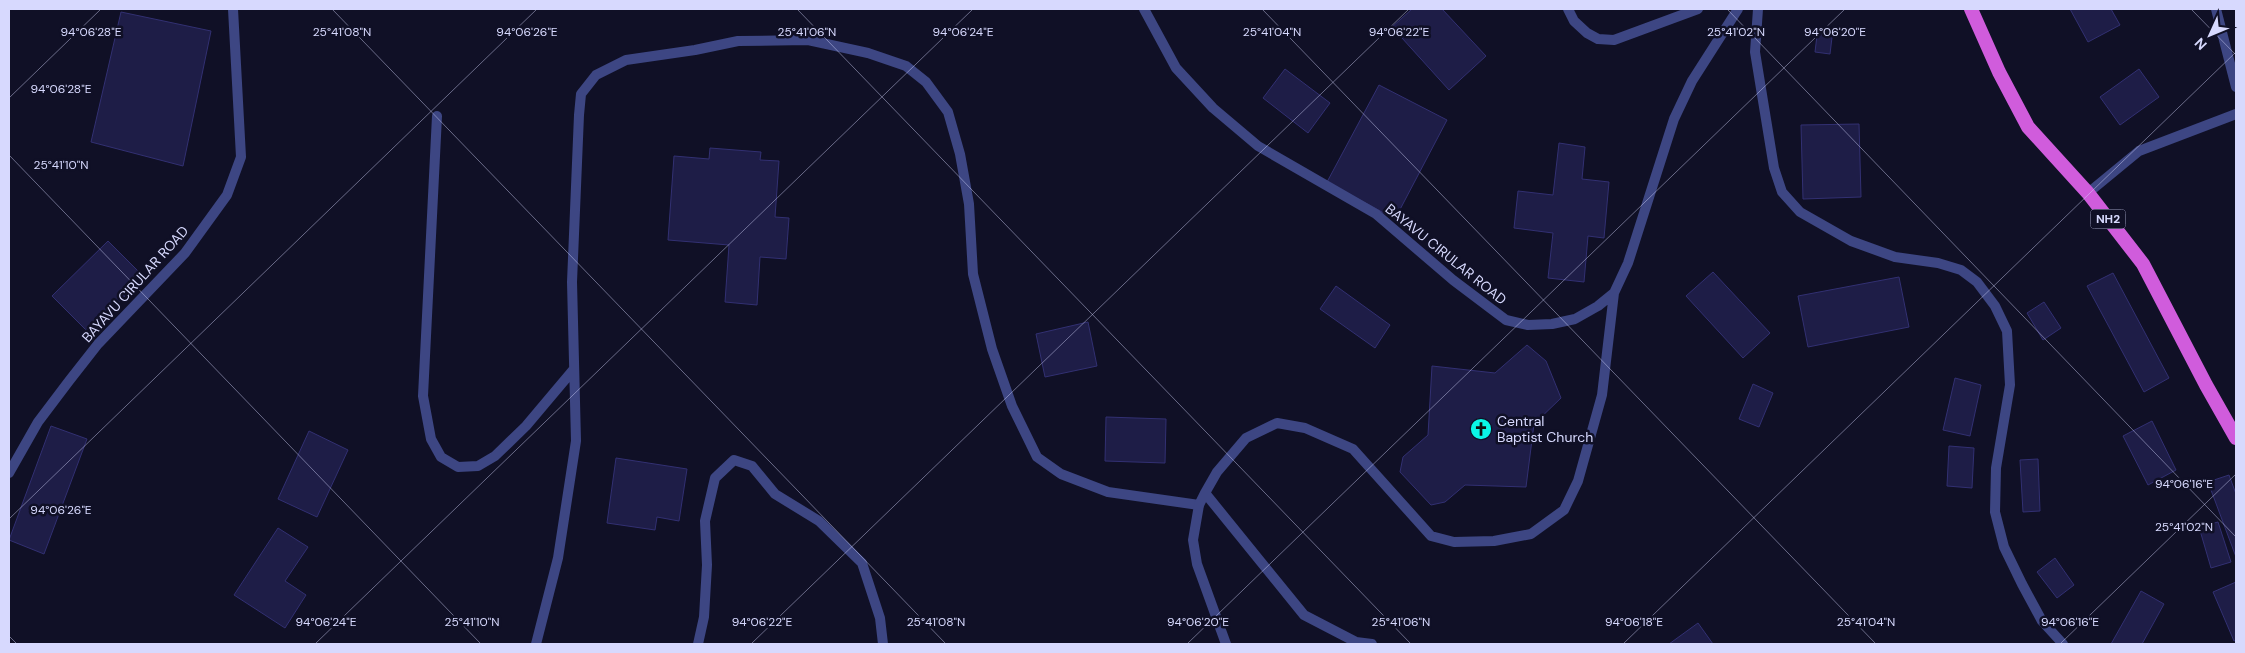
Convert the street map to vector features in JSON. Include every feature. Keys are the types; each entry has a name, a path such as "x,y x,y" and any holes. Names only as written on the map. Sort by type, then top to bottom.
{"highway":[{"name":"NH2","path":"1971,9 1999,72 2028,127 2088,193 2143,264 2236,438"}],"street":[{"name":"BAYAVU CIRULAR ROAD","path":"9,473 38,422 98,344 185,253 227,195 241,157 233,9"},
{"name":"BAYAVU CIRULAR ROAD","path":"1144,9 1176,68 1213,108 1258,146 1376,214 1453,280 1506,320 1528,325 1552,324 1576,319 1598,306 1614,293 1628,263 1674,119 1692,81 1738,9"},
{"path":"1568,9 1574,21 1587,33 1598,39 1614,40 1698,9"},
{"path":"1758,9 1755,52 1774,168 1782,192 1800,212 1851,241 1895,257 1938,263 1961,270 1977,282 1999,314 2007,331 2010,385 1996,468 1995,512 2004,546 2022,584 2042,620 2063,644"},
{"path":"2216,9 2236,87"},
{"path":"536,644 558,558 576,441 572,282 581,94 596,75 626,60 738,41 808,40 868,53 906,66 926,82 948,112 960,154 969,204 973,274 990,340 1012,406 1037,457 1061,474 1108,492 1199,505"},
{"path":"2088,193 2139,151 2236,114"},
{"path":"437,116 423,396 431,439 441,457 458,467 478,466 495,456 526,426 574,369"},
{"path":"1226,644 1197,564 1193,540 1199,505 1216,472 1246,438 1277,423 1305,428 1353,449 1430,536 1454,542 1464,542 1494,541 1531,534 1564,510 1578,481 1602,395 1614,293"},
{"path":"698,644 704,617 707,566 705,521 715,478 734,460 752,466 775,494 819,521 862,563 880,618 883,644"},
{"path":"1206,493 1304,615 1356,642 1372,644"}],"building":[{"path":"1412,9 1442,9 1486,56 1449,90 1392,27"},
{"path":"2070,9 2111,9 2120,25 2088,42"},
{"path":"121,12 211,31 183,166 91,142"},
{"path":"1818,27 1833,29 1830,54 1815,52"},
{"path":"1285,69 1330,103 1308,133 1263,98"},
{"path":"2139,69 2159,97 2120,125 2100,97"},
{"path":"1379,85 1447,120 1395,219 1327,182"},
{"path":"1859,124 1861,197 1803,199 1801,125"},
{"path":"1559,143 1585,147 1582,179 1609,182 1604,238 1588,236 1584,282 1548,278 1553,233 1514,228 1518,191 1553,195"},
{"path":"710,148 761,152 760,160 779,161 775,217 789,218 786,259 760,257 757,305 725,302 729,245 668,240 674,156 709,159"},
{"path":"108,241 144,277 88,332 52,296"},
{"path":"1713,272 1770,333 1743,358 1686,296"},
{"path":"2113,273 2169,378 2144,392 2087,286"},
{"path":"1899,277 1909,327 1808,347 1798,296"},
{"path":"1336,286 1390,325 1375,348 1320,309"},
{"path":"2044,302 2061,328 2043,340 2027,313"},
{"path":"1088,322 1097,366 1045,377 1036,334"},
{"name":"Central Baptist Church","path":"1527,345 1546,361 1561,398 1534,424 1526,487 1465,485 1445,502 1431,505 1400,472 1403,457 1428,435 1432,366 1495,373"},
{"path":"1955,378 1981,385 1970,436 1943,430"},
{"path":"1753,384 1773,393 1759,427 1739,419"},
{"path":"1106,417 1166,419 1165,463 1105,461"},
{"path":"2152,421 2176,470 2148,485 2123,436"},
{"path":"51,426 87,439 44,554 9,540"},
{"path":"309,431 348,450 317,517 278,499"},
{"path":"1949,446 1974,448 1972,488 1947,486"},
{"path":"616,458 687,469 679,521 657,517 655,530 607,523"},
{"path":"2038,459 2040,511 2023,512 2020,460"},
{"path":"2229,475 2236,494 2236,557 2208,482"},
{"path":"2218,522 2231,562 2211,568 2199,527"},
{"path":"278,528 308,547 285,581 306,595 285,628 234,595"},
{"path":"2055,558 2074,585 2057,598 2037,572"},
{"path":"2236,582 2236,640 2234,641 2213,592"},
{"path":"2141,591 2164,604 2142,644 2111,644"},
{"path":"1698,623 1713,644 1669,644"}],"place":[{"name":"Central Baptist Church","path":"1481,429"}]}
